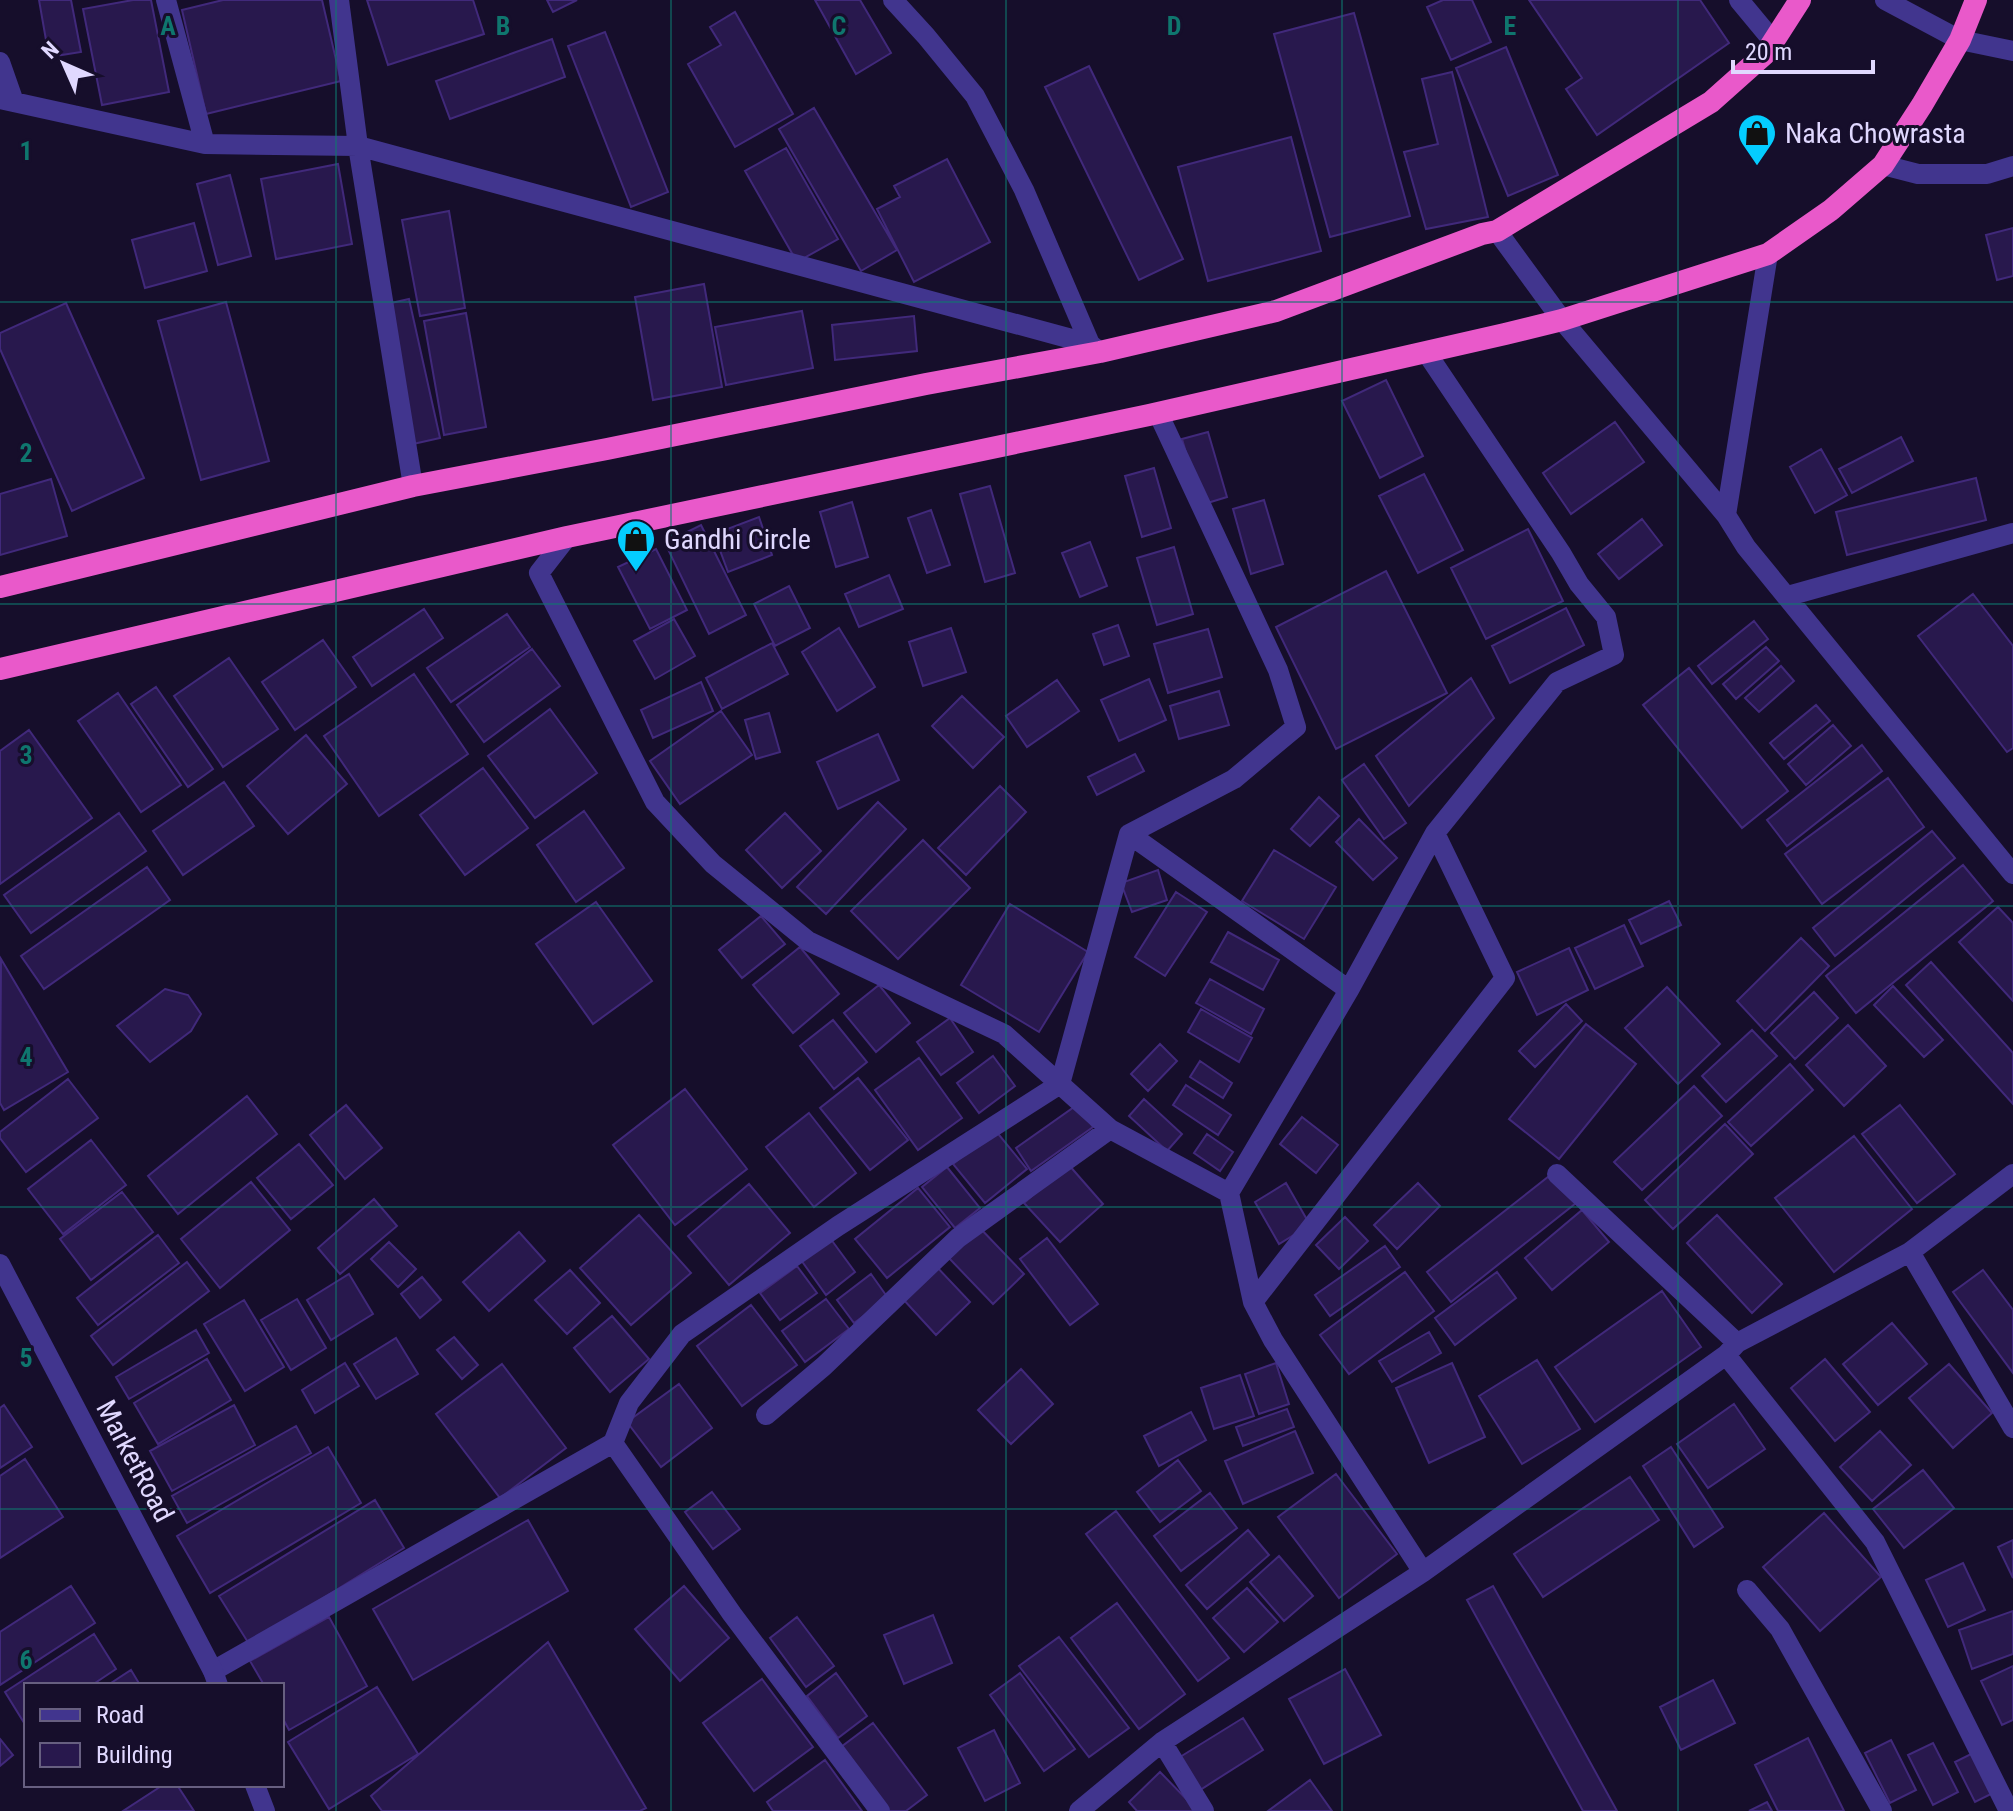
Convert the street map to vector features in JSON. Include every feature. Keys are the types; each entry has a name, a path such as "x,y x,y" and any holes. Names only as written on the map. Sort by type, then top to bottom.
{"highway":[{"path":"0,587 413,486 623,446 1276,311 1497,231 1711,102 1766,53 1800,0"},
{"path":"0,669 567,537 1158,413 1426,352 1562,320 1768,254 1831,210 1883,165 1960,40 1976,0"}],"street":[{"path":"166,0 205,144"},
{"path":"339,0 358,146 413,486"},
{"path":"893,0 975,96 1024,190 1095,348"},
{"path":"1739,0 1773,41"},
{"path":"1885,0 1960,40 2013,51"},
{"path":"0,62 7,100 205,144 358,146 1095,348"},
{"path":"1883,165 1918,174 1987,174 2013,166"},
{"path":"1497,231 1562,320 1726,515 1746,547 2013,874"},
{"path":"1726,515 1768,254"},
{"path":"1423,1572 1273,1340 1253,1302 1229,1193 1349,990 1435,833 1557,682 1614,655 1606,617 1579,584 1426,352"},
{"path":"216,1678 613,1443 629,1403 682,1334 838,1226 1060,1084 1129,834 1234,779 1296,727 1278,670 1158,413"},
{"path":"1788,596 2013,533"},
{"path":"567,537 539,573 655,802 713,864 808,941 1004,1034 1110,1129 1229,1193"},
{"path":"1253,1302 1505,978 1435,833"},
{"path":"1129,834 1349,990"},
{"path":"766,1415 824,1366 958,1238 1110,1129"},
{"path":"1557,1174 1732,1349 1875,1542 2009,1811"},
{"path":"1079,1811 1162,1742 1423,1572 1732,1349 1910,1252 2013,1174"},
{"path":"1910,1252 2013,1428"},
{"name":"MarketRoad","path":"0,1264 216,1678"},
{"path":"613,1443 732,1614 880,1811"},
{"path":"1747,1590 1780,1629 1882,1811"},
{"path":"1162,1742 1204,1811"},
{"path":"256,1787 265,1811"}],"building":[{"path":"39,0 71,0 81,52 49,57"},
{"path":"151,0 169,92 102,105 83,9"},
{"path":"223,0 322,0 341,81 206,114 182,10"},
{"path":"367,0 473,0 484,34 388,65"},
{"path":"547,0 577,0 553,12"},
{"path":"815,0 860,0 891,53 856,74"},
{"path":"1443,0 1472,0 1491,42 1451,60 1427,7"},
{"path":"1529,0 1700,0 1729,43 1597,135 1566,89 1582,78"},
{"path":"735,12 793,114 735,147 688,64 721,45 710,27"},
{"path":"1354,13 1410,216 1330,237 1274,34"},
{"path":"605,32 668,192 631,207 568,46"},
{"path":"552,39 565,77 450,119 436,81"},
{"path":"1506,47 1558,175 1508,196 1456,68"},
{"path":"1089,66 1183,259 1139,280 1045,87"},
{"path":"1452,72 1488,217 1426,229 1404,152 1438,144 1422,79"},
{"path":"814,108 897,250 861,271 779,129"},
{"path":"1291,137 1321,251 1208,281 1178,167"},
{"path":"786,148 838,239 797,262 745,171"},
{"path":"947,159 990,242 914,282 877,209 900,197 894,186"},
{"path":"338,164 352,244 276,259 261,179"},
{"path":"230,175 251,256 218,265 197,184"},
{"path":"449,211 465,308 420,316 402,220"},
{"path":"194,223 207,271 145,288 132,240"},
{"path":"2013,228 2013,276 1997,280 1986,235"},
{"path":"704,284 722,387 653,400 635,297"},
{"path":"409,299 440,438 413,444 382,305"},
{"path":"226,302 269,461 201,480 158,321"},
{"path":"66,303 144,478 72,511 0,349 0,333"},
{"path":"802,311 813,368 726,385 715,327"},
{"path":"466,313 486,427 444,435 424,321"},
{"path":"914,316 917,351 835,360 832,325"},
{"path":"1386,380 1423,456 1380,478 1342,401"},
{"path":"1615,422 1644,462 1571,514 1543,473"},
{"path":"1208,432 1227,497 1201,505 1182,439"},
{"path":"1901,437 1913,461 1852,493 1839,469"},
{"path":"1821,449 1847,495 1815,513 1790,467"},
{"path":"1154,468 1171,528 1142,537 1125,476"},
{"path":"1424,474 1463,550 1418,573 1379,496"},
{"path":"1976,478 1986,520 1847,555 1836,512"},
{"path":"51,479 67,536 0,555 0,494"},
{"path":"990,486 1015,573 985,582 960,494"},
{"path":"1264,500 1283,564 1251,574 1233,509"},
{"path":"852,502 868,557 836,567 820,512"},
{"path":"931,510 950,565 927,573 908,518"},
{"path":"759,517 772,555 728,572 714,534"},
{"path":"1642,519 1662,545 1619,579 1598,554"},
{"path":"701,525 746,615 709,634 665,543"},
{"path":"1528,529 1563,601 1486,639 1451,568"},
{"path":"1090,542 1107,586 1080,597 1062,553"},
{"path":"1174,547 1193,614 1157,625 1137,558"},
{"path":"656,549 687,610 650,629 618,567"},
{"path":"1386,571 1447,693 1336,749 1276,627"},
{"path":"889,575 903,609 859,627 845,594"},
{"path":"789,586 810,628 775,646 754,604"},
{"path":"1973,594 2013,646 2013,748 2007,752 1918,636"},
{"path":"1566,608 1584,645 1510,683 1492,646"},
{"path":"424,609 443,638 372,686 353,657"},
{"path":"507,614 530,647 451,702 427,668"},
{"path":"674,619 695,656 655,679 634,641"},
{"path":"1754,621 1768,639 1712,684 1698,666"},
{"path":"1118,625 1129,656 1104,665 1093,634"},
{"path":"839,628 875,687 837,711 802,652"},
{"path":"951,628 966,672 923,686 909,642"},
{"path":"1208,629 1222,677 1168,693 1154,644"},
{"path":"323,640 356,687 295,730 262,682"},
{"path":"772,643 788,674 722,709 706,678"},
{"path":"1766,647 1779,661 1736,699 1723,684"},
{"path":"532,649 560,686 484,742 457,705"},
{"path":"229,658 278,729 223,767 174,696"},
{"path":"1781,666 1794,681 1759,712 1745,698"},
{"path":"1689,668 1788,791 1742,828 1643,705"},
{"path":"414,674 468,754 379,816 324,736"},
{"path":"1471,678 1494,718 1409,806 1376,756"},
{"path":"1149,679 1166,720 1119,741 1101,700"},
{"path":"1057,680 1079,711 1027,747 1006,716"},
{"path":"701,682 713,711 653,738 641,710"},
{"path":"156,687 213,769 188,787 131,704"},
{"path":"1219,691 1229,725 1179,739 1170,706"},
{"path":"118,693 181,785 141,812 78,721"},
{"path":"962,696 1004,737 973,768 932,726"},
{"path":"1816,705 1830,721 1784,759 1770,743"},
{"path":"550,709 597,773 535,818 488,756"},
{"path":"721,711 752,755 680,804 650,761"},
{"path":"769,713 780,752 756,759 745,720"},
{"path":"1833,725 1851,746 1806,785 1788,764"},
{"path":"29,730 92,818 0,884 0,751"},
{"path":"878,734 899,780 838,809 817,762"},
{"path":"306,735 347,784 288,834 247,786"},
{"path":"1862,745 1882,771 1787,846 1767,820"},
{"path":"1135,754 1144,771 1097,795 1088,777"},
{"path":"1364,764 1406,823 1384,839 1342,780"},
{"path":"483,768 528,828 465,875 420,815"},
{"path":"1888,778 1924,827 1822,904 1785,854"},
{"path":"224,782 254,826 183,875 153,831"},
{"path":"1000,786 1026,812 966,875 938,848"},
{"path":"1319,797 1339,816 1310,846 1291,829"},
{"path":"878,802 906,829 826,914 797,887"},
{"path":"584,811 624,868 576,902 537,845"},
{"path":"119,813 146,851 31,933 4,895"},
{"path":"785,813 821,851 782,888 746,850"},
{"path":"1359,819 1397,858 1373,880 1336,842"},
{"path":"1932,831 1955,858 1835,956 1813,928"},
{"path":"923,840 970,888 898,959 851,911"},
{"path":"1274,850 1336,887 1304,939 1242,901"},
{"path":"1963,865 1993,901 1856,1013 1826,976"},
{"path":"147,867 170,900 44,989 21,956"},
{"path":"1158,870 1167,900 1132,912 1121,883"},
{"path":"1176,892 1207,912 1165,976 1135,957"},
{"path":"1669,901 1681,925 1641,944 1629,920"},
{"path":"596,902 652,981 593,1024 536,944"},
{"path":"1010,904 1088,952 1039,1032 961,985"},
{"path":"1998,907 2013,923 2013,1001 1959,942"},
{"path":"761,916 785,944 742,978 719,950"},
{"path":"1624,925 1643,966 1595,989 1575,948"},
{"path":"1228,932 1279,960 1263,990 1211,962"},
{"path":"1801,938 1829,966 1765,1031 1737,1001"},
{"path":"800,947 839,994 793,1033 753,985"},
{"path":"1569,948 1588,990 1537,1015 1517,972"},
{"path":"1,959 68,1072 4,1110 0,1103"},
{"path":"1931,962 2013,1053 2013,1104 1906,985"},
{"path":"1210,979 1264,1009 1251,1034 1196,1003"},
{"path":"879,985 910,1023 876,1052 844,1013"},
{"path":"1893,986 1943,1040 1924,1057 1874,1005"},
{"path":"1667,987 1720,1044 1678,1084 1625,1028"},
{"path":"165,989 188,995 201,1014 191,1031 150,1062 117,1026"},
{"path":"1814,992 1838,1018 1795,1059 1771,1033"},
{"path":"1566,1004 1582,1021 1535,1067 1519,1051"},
{"path":"1201,1009 1252,1038 1239,1062 1188,1032"},
{"path":"950,1018 973,1052 941,1075 917,1042"},
{"path":"833,1020 867,1062 834,1089 800,1046"},
{"path":"1586,1024 1636,1064 1559,1159 1509,1119"},
{"path":"1848,1025 1886,1066 1844,1106 1806,1065"},
{"path":"1752,1030 1777,1056 1726,1102 1702,1076"},
{"path":"1160,1044 1177,1061 1148,1091 1131,1074"},
{"path":"993,1056 1015,1086 979,1113 957,1083"},
{"path":"919,1058 962,1118 918,1150 875,1090"},
{"path":"1200,1061 1232,1083 1223,1098 1190,1077"},
{"path":"1790,1064 1813,1090 1751,1146 1728,1122"},
{"path":"858,1078 908,1140 870,1170 820,1108"},
{"path":"68,1079 98,1118 26,1172 0,1138 0,1132"},
{"path":"1186,1085 1231,1115 1218,1135 1173,1105"},
{"path":"1694,1086 1722,1116 1642,1190 1614,1162"},
{"path":"685,1089 747,1169 675,1225 613,1145"},
{"path":"247,1096 277,1134 178,1214 148,1176"},
{"path":"1144,1099 1182,1134 1167,1151 1129,1116"},
{"path":"346,1105 382,1148 345,1179 310,1135"},
{"path":"1077,1105 1093,1127 1031,1171 1016,1148"},
{"path":"1900,1105 1955,1174 1917,1203 1862,1134"},
{"path":"809,1113 856,1173 814,1207 766,1147"},
{"path":"1302,1117 1338,1145 1316,1173 1280,1144"},
{"path":"1725,1124 1753,1154 1673,1229 1645,1200"},
{"path":"995,1130 1027,1169 985,1203 953,1164"},
{"path":"1207,1134 1233,1152 1220,1171 1194,1153"},
{"path":"1854,1136 1912,1209 1834,1272 1775,1198"},
{"path":"91,1140 126,1185 63,1234 28,1189"},
{"path":"299,1144 333,1185 291,1219 257,1178"},
{"path":"1068,1164 1103,1204 1060,1242 1024,1203"},
{"path":"947,1167 980,1208 955,1228 922,1187"},
{"path":"1553,1173 1576,1203 1451,1302 1427,1272"},
{"path":"251,1182 290,1230 220,1288 181,1239"},
{"path":"1286,1183 1310,1225 1279,1244 1255,1202"},
{"path":"1418,1183 1440,1206 1397,1249 1374,1225"},
{"path":"749,1184 790,1233 729,1285 688,1236"},
{"path":"918,1188 950,1227 887,1278 855,1239"},
{"path":"122,1192 153,1232 91,1280 60,1239"},
{"path":"374,1199 397,1226 340,1274 318,1248"},
{"path":"1582,1210 1609,1242 1552,1290 1525,1258"},
{"path":"639,1215 691,1273 631,1325 580,1268"},
{"path":"1717,1215 1782,1284 1752,1313 1687,1243"},
{"path":"1345,1217 1368,1241 1339,1269 1316,1245"},
{"path":"978,1226 1024,1274 993,1304 947,1256"},
{"path":"519,1232 545,1261 489,1311 463,1282"},
{"path":"158,1235 179,1263 98,1325 77,1298"},
{"path":"830,1238 855,1272 826,1295 801,1260"},
{"path":"1047,1238 1098,1304 1070,1325 1020,1259"},
{"path":"389,1242 416,1269 398,1287 371,1259"},
{"path":"1385,1246 1400,1267 1330,1316 1315,1295"},
{"path":"187,1262 209,1291 113,1365 91,1336"},
{"path":"935,1265 970,1302 936,1335 902,1298"},
{"path":"797,1266 817,1293 780,1320 760,1293"},
{"path":"570,1270 600,1303 567,1334 535,1300"},
{"path":"1983,1270 2013,1310 2013,1373 1953,1292"},
{"path":"1405,1272 1434,1311 1349,1374 1320,1335"},
{"path":"1497,1272 1516,1298 1455,1345 1435,1318"},
{"path":"349,1274 373,1314 331,1340 307,1300"},
{"path":"871,1274 888,1298 854,1323 837,1300"},
{"path":"422,1277 441,1300 420,1318 401,1294"},
{"path":"1662,1291 1701,1347 1595,1422 1555,1367"},
{"path":"297,1299 326,1348 291,1370 261,1320"},
{"path":"826,1299 849,1329 805,1362 782,1331"},
{"path":"244,1300 284,1367 245,1391 204,1324"},
{"path":"751,1305 797,1365 742,1406 697,1346"},
{"path":"612,1316 649,1359 610,1392 574,1348"},
{"path":"1892,1323 1927,1364 1878,1405 1843,1364"},
{"path":"196,1330 209,1353 129,1399 116,1377"},
{"path":"1429,1332 1441,1353 1392,1382 1379,1361"},
{"path":"454,1337 478,1365 462,1379 437,1350"},
{"path":"396,1338 418,1374 376,1399 354,1364"},
{"path":"207,1359 231,1400 158,1444 134,1403"},
{"path":"1825,1359 1870,1412 1835,1441 1791,1388"},
{"path":"1537,1360 1580,1429 1522,1464 1479,1396"},
{"path":"345,1363 359,1386 315,1413 302,1390"},
{"path":"1276,1363 1289,1404 1259,1414 1245,1374"},
{"path":"1452,1363 1485,1437 1429,1463 1396,1388"},
{"path":"502,1364 566,1448 500,1498 436,1414"},
{"path":"1949,1364 1992,1413 1953,1448 1909,1398"},
{"path":"1021,1369 1053,1404 1011,1444 978,1410"},
{"path":"1240,1375 1254,1416 1214,1429 1201,1388"},
{"path":"679,1384 712,1428 661,1467 627,1422"},
{"path":"1734,1404 1765,1449 1708,1488 1677,1444"},
{"path":"4,1405 32,1447 0,1468 0,1408"},
{"path":"234,1405 255,1445 172,1491 150,1451"},
{"path":"1287,1409 1294,1427 1243,1446 1236,1427"},
{"path":"1191,1412 1206,1440 1159,1466 1144,1436"},
{"path":"296,1426 311,1453 187,1523 172,1496"},
{"path":"1295,1431 1313,1473 1243,1504 1225,1461"},
{"path":"1880,1431 1911,1465 1872,1501 1840,1467"},
{"path":"328,1447 361,1503 210,1593 177,1536"},
{"path":"1671,1447 1723,1527 1694,1547 1643,1466"},
{"path":"25,1459 63,1517 0,1558 0,1476"},
{"path":"1178,1460 1201,1491 1160,1522 1137,1492"},
{"path":"1923,1470 1954,1508 1904,1548 1873,1509"},
{"path":"1336,1474 1397,1554 1339,1598 1278,1517"},
{"path":"1630,1477 1659,1520 1543,1597 1514,1554"},
{"path":"712,1492 740,1529 713,1549 685,1512"},
{"path":"1210,1493 1237,1528 1181,1571 1154,1536"},
{"path":"375,1500 404,1548 249,1644 219,1596"},
{"path":"1116,1511 1229,1658 1198,1681 1086,1534"},
{"path":"1824,1513 1881,1577 1820,1631 1763,1567"},
{"path":"528,1520 568,1591 413,1680 373,1609"},
{"path":"1248,1530 1269,1555 1207,1609 1186,1585"},
{"path":"2013,1540 2013,1578 1998,1547"},
{"path":"1279,1556 1313,1596 1284,1621 1250,1582"},
{"path":"1963,1563 1985,1610 1948,1627 1926,1580"},
{"path":"71,1586 95,1623 0,1685 0,1632"},
{"path":"684,1586 729,1638 680,1681 635,1629"},
{"path":"1493,1586 1617,1811 1583,1811 1467,1600"},
{"path":"1247,1588 1278,1622 1244,1652 1213,1618"},
{"path":"1117,1603 1185,1694 1139,1729 1071,1638"},
{"path":"2013,1611 2013,1654 1972,1669 1959,1630"},
{"path":"933,1615 952,1663 904,1684 884,1635"},
{"path":"329,1617 367,1686 289,1730 284,1721 284,1683 263,1683 250,1661"},
{"path":"797,1617 834,1666 806,1687 770,1638"},
{"path":"94,1634 116,1669 95,1683 24,1683 24,1723 5,1692"},
{"path":"1059,1637 1129,1728 1089,1757 1019,1666"},
{"path":"548,1642 646,1808 640,1811 382,1811 371,1796"},
{"path":"2013,1666 2013,1720 2002,1725 1981,1681"},
{"path":"1345,1669 1381,1735 1324,1764 1289,1699"},
{"path":"131,1670 139,1683 111,1683"},
{"path":"836,1673 867,1716 838,1738 807,1696"},
{"path":"1020,1673 1075,1749 1044,1771 990,1695"},
{"path":"762,1679 813,1747 754,1791 703,1723"},
{"path":"1713,1680 1735,1723 1681,1750 1660,1707"},
{"path":"377,1687 418,1754 329,1809 288,1742"},
{"path":"1243,1718 1263,1750 1200,1790 1180,1757"},
{"path":"873,1723 927,1795 906,1811 889,1811 841,1747"},
{"path":"994,1730 1020,1783 985,1801 958,1748"},
{"path":"1808,1738 1844,1811 1778,1811 1755,1765"},
{"path":"0,1739 13,1755 0,1766"},
{"path":"1891,1740 1916,1790 1890,1803 1865,1753"},
{"path":"1933,1743 1958,1792 1933,1805 1908,1755"},
{"path":"1975,1752 1995,1792 1975,1802 1955,1762"},
{"path":"825,1760 862,1811 773,1811 767,1802"},
{"path":"1160,1772 1198,1811 1137,1811 1129,1802"},
{"path":"1310,1780 1332,1811 1268,1811"},
{"path":"160,1787 178,1787 194,1811 123,1811"},
{"path":"1767,1802 1772,1811 1749,1811"}],"place":[{"name":"Naka Chowrasta","path":"1757,167"},
{"name":"Gandhi Circle","path":"636,573"}]}
